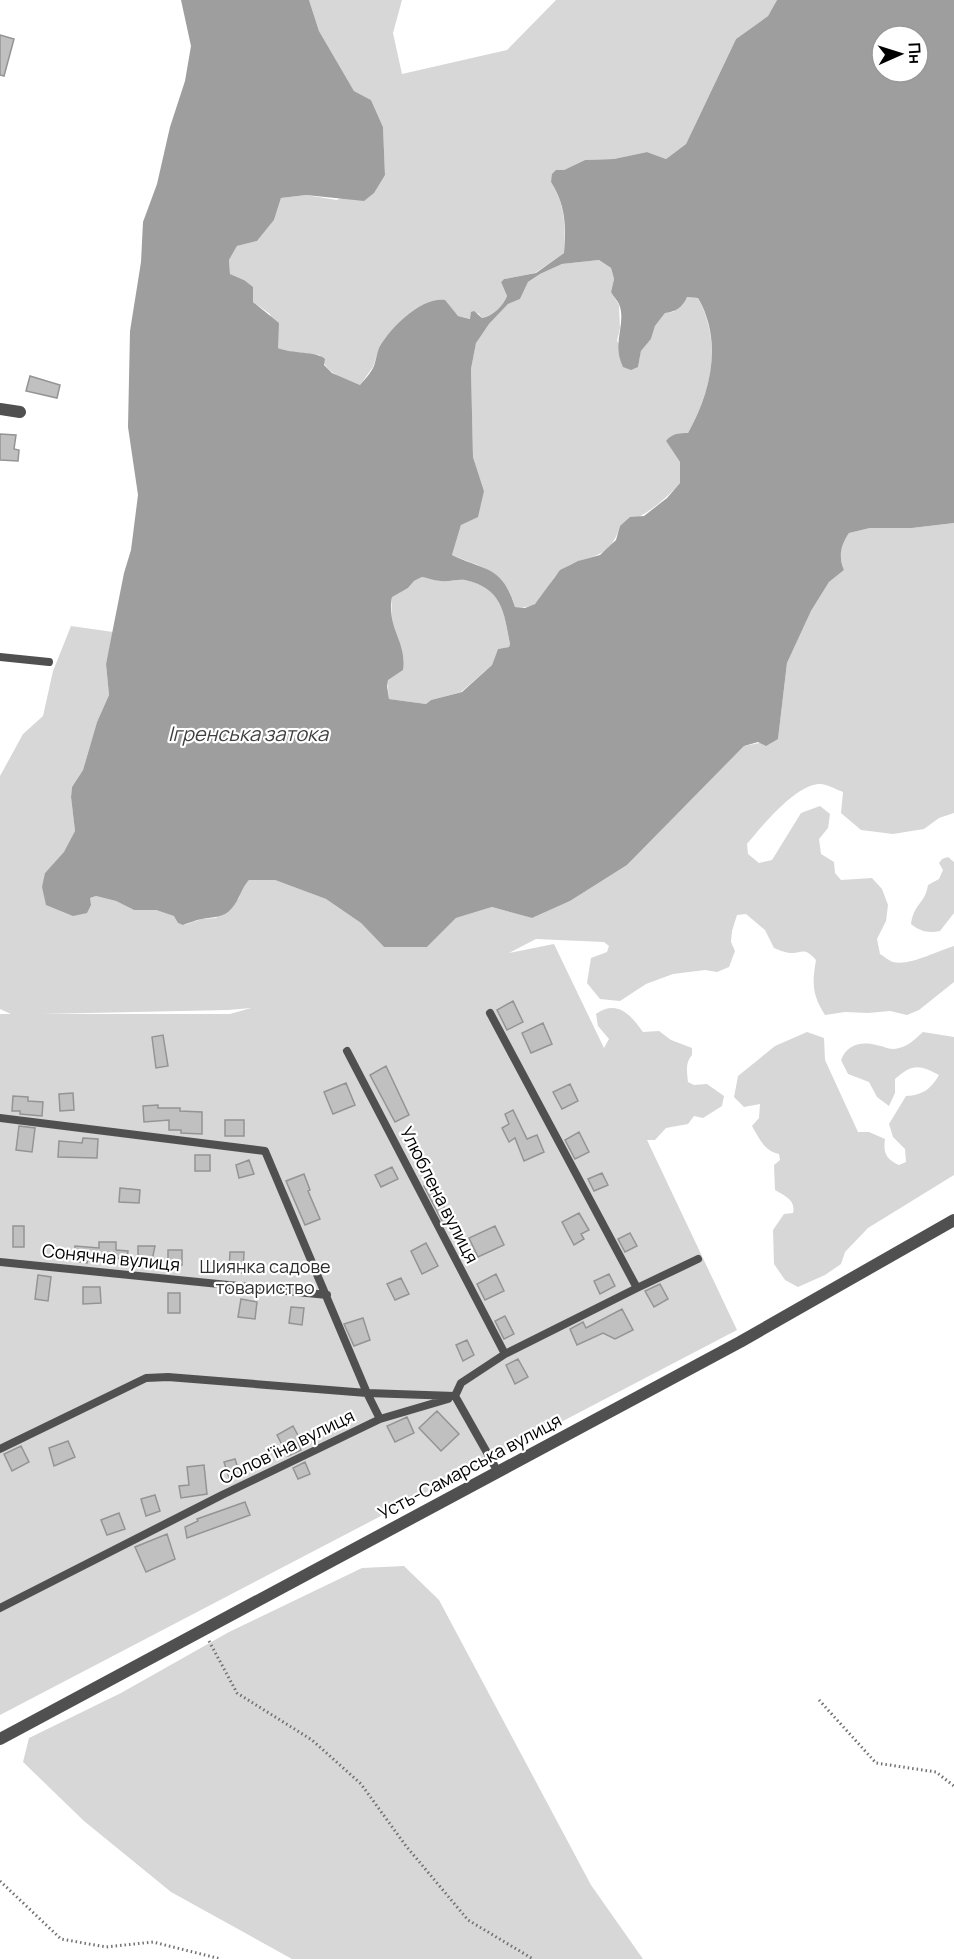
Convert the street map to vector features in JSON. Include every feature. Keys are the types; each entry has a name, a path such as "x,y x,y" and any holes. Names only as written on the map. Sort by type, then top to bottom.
{"street":[{"path":"0,410 20,412"},
{"name":"Усть-Самарська вулиця","path":"0,1739 740,1342 954,1220"}],"lane":[{"path":"0,657 49,662"},
{"path":"490,1013 636,1288"},
{"name":"Улюблена вулиця","path":"348,1051 504,1354"},
{"path":"0,1118 265,1151 367,1394 456,1396"},
{"path":"498,1472 456,1396 461,1383 504,1354 698,1259"},
{"name":"Сонячна вулиця","path":"0,1262 327,1295"},
{"name":"Солов'їна вулиця","path":"0,1449 146,1378 168,1377 367,1394 380,1419 0,1608"},
{"path":"380,1419 456,1396"}],"path":[{"path":"203,1631 237,1693 312,1740 361,1784 406,1846 468,1920 532,1959"},
{"path":"819,1700 876,1763 936,1772 954,1786"},
{"path":"0,1881 61,1939 106,1947 153,1942 221,1959"}],"green space":[{"path":"309,0 402,0 393,33 402,74 507,50 556,0 777,0 768,16 736,39 686,144 666,159 647,152 614,159 585,160 564,170 556,171 551,182 562,208 564,253 535,273 504,279 501,282 507,296 494,313 482,318 478,313 471,319 458,316 450,308 379,349 373,367 360,385 331,371 320,355 288,352 278,348 270,314 253,302 244,280 230,274 229,260 237,246 257,241 274,220 281,198 306,195 337,200 385,175 383,127 371,100 354,91 319,31"},
{"path":"599,260 611,268 614,279 611,292 619,305 620,328 617,341 638,367 641,351 651,339 655,326 665,313 673,312 687,297 698,298 710,332 712,349 708,383 688,433 676,434 666,441 680,462 680,483 653,508 620,526 610,546 604,551 563,569 534,605 515,607 511,594 499,577 482,567 452,555 461,525 484,491 473,457 471,369 476,342 508,304 520,299 528,282 540,274 562,264"},
{"name":"Шиянка садове товариство","path":"954,523 954,813 939,818 924,829 893,834 861,830 841,813 843,792 820,784 811,786 790,798 747,844 748,854 759,863 772,860 801,813 820,806 830,814 828,828 819,839 821,854 834,862 835,873 841,880 872,878 882,889 888,905 886,921 877,939 880,954 890,961 900,963 954,946 954,982 919,1010 907,1015 890,1011 825,1015 814,989 816,960 805,952 789,953 774,948 765,930 746,914 737,915 731,942 735,951 729,967 717,972 705,970 673,974 646,984 620,1001 600,999 587,983 591,958 607,952 609,946 604,942 536,939 509,953 554,944 604,1048 609,1039 598,1026 596,1014 611,1008 623,1011 643,1032 659,1031 671,1040 692,1048 687,1068 688,1082 694,1085 707,1084 724,1096 722,1106 703,1118 694,1116 688,1124 666,1128 655,1140 647,1140 737,1330 0,1715 0,1014 11,1014 0,1009 0,776 23,734 43,716 53,671 71,626 113,632 106,664 109,695 97,722 83,770 72,787 75,831 65,852 45,873 90,902 90,898 96,896 116,901 134,910 156,910 175,916 178,923 184,925 202,919 216,918 239,898 242,887 249,880 275,880 326,899 361,923 384,947 427,947 456,918 492,907 532,918 570,901 627,865 744,746 778,739 787,663 811,611 829,582 844,570 841,550 849,533 870,528 912,528","holes":["251,1008 230,1014 42,1014"]},
{"path":"422,577 439,581 465,580 487,589 494,595 503,612 510,644 509,647 498,649 492,665 461,692 431,700 426,704 389,699 387,680 403,670 391,620 392,596 408,588"},
{"path":"948,857 954,862 954,913 940,931 921,930 911,924 912,917 928,885 939,879 943,870 939,863"},
{"path":"807,1032 824,1038 825,1060 858,1132 869,1132 885,1139 886,1155 899,1165 906,1162 905,1149 893,1137 889,1124 906,1096 926,1090 939,1075 921,1067 906,1070 895,1079 895,1093 889,1106 877,1097 869,1082 848,1074 841,1060 850,1048 859,1044 896,1049 909,1044 923,1032 954,1037 954,1175 868,1228 845,1252 841,1264 825,1275 798,1287 785,1280 774,1264 773,1230 784,1214 793,1213 793,1205 789,1199 775,1190 774,1165 780,1160 779,1154 766,1147 752,1126 759,1118 760,1104 744,1107 734,1097 738,1076 775,1046"},
{"path":"404,1566 439,1600 591,1885 643,1959 292,1959 171,1892 84,1821 23,1762 29,1738 121,1693 229,1632 362,1568"}],"water":[{"name":"Ігренська затока","path":"181,0 309,0 319,31 354,91 371,100 383,127 385,175 374,193 364,201 306,195 281,198 274,220 257,241 237,246 229,260 230,274 253,287 253,302 279,323 278,348 321,356 325,359 324,365 332,373 360,385 373,369 379,348 384,340 398,323 416,309 426,303 445,300 458,316 470,319 471,312 474,311 482,318 486,317 497,310 507,296 501,282 504,279 536,273 564,253 564,216 560,199 551,182 552,174 556,170 564,170 585,160 614,159 647,152 666,159 686,144 736,39 768,16 777,0 954,0 954,523 912,528 870,528 849,533 841,551 844,570 829,582 811,611 787,663 778,739 766,746 758,742 744,746 627,865 570,901 532,918 492,907 456,918 427,947 384,947 361,923 326,899 275,880 249,880 235,905 225,914 183,925 178,923 174,916 156,910 134,910 116,901 96,896 90,898 91,905 87,913 73,916 46,905 42,887 45,873 64,852 75,831 72,787 83,770 97,722 109,695 106,664 124,573 131,550 138,495 128,427 130,331 141,262 143,222 157,184 170,127 185,81 191,46","holes":["599,260 611,268 614,279 611,292 621,311 618,349 623,367 631,370 638,367 641,351 651,339 655,326 665,313 678,308 687,297 698,298 706,314 710,331 712,349 708,384 688,433 673,435 666,441 680,462 680,483 667,498 644,516 630,517 620,526 616,540 600,555 578,561 560,570 535,604 525,608 515,607 510,593 498,576 483,567 452,555 461,525 478,517 484,491 473,457 471,369 476,343 489,324 508,304 520,299 528,282 562,264","422,577 439,581 465,580 487,589 494,595 503,612 510,644 509,647 498,649 492,665 462,692 431,700 426,704 389,699 387,686 388,680 403,670 402,651 392,617 392,597"]}],"building":[{"path":"0,35 14,39 4,76 0,75"},
{"path":"30,376 60,385 57,398 26,391"},
{"path":"0,434 16,435 14,449 19,450 18,461 0,460"},
{"path":"513,1001 523,1022 507,1030 497,1010"},
{"path":"543,1023 552,1044 531,1053 522,1033"},
{"path":"163,1035 168,1066 156,1068 152,1037"},
{"path":"386,1066 409,1115 395,1122 370,1075"},
{"path":"346,1083 355,1105 333,1114 324,1092"},
{"path":"570,1084 578,1101 562,1109 553,1092"},
{"path":"73,1093 74,1110 60,1111 59,1094"},
{"path":"13,1096 28,1097 28,1101 43,1102 42,1116 12,1111"},
{"path":"158,1105 158,1108 180,1108 180,1111 202,1112 202,1134 169,1130 169,1120 144,1122 143,1106"},
{"path":"513,1110 527,1139 537,1135 544,1152 524,1161 515,1138 509,1142 502,1128 509,1124 505,1114"},
{"path":"225,1120 244,1120 244,1136 225,1136"},
{"path":"19,1126 35,1128 32,1152 16,1150"},
{"path":"579,1132 589,1152 575,1159 565,1140"},
{"path":"83,1138 98,1139 97,1158 58,1157 59,1141 82,1143"},
{"path":"195,1155 210,1155 210,1171 195,1171"},
{"path":"249,1160 254,1174 239,1178 236,1165"},
{"path":"392,1167 398,1179 381,1187 375,1175"},
{"path":"602,1173 608,1185 594,1191 588,1179"},
{"path":"304,1174 310,1190 308,1191 320,1219 305,1225 286,1181"},
{"path":"433,1182 450,1220 443,1223 424,1186"},
{"path":"120,1188 140,1190 139,1203 119,1202"},
{"path":"579,1213 589,1230 581,1234 584,1239 574,1245 562,1222"},
{"path":"13,1226 24,1226 24,1247 13,1247"},
{"path":"495,1226 504,1245 478,1257 469,1238"},
{"path":"630,1233 637,1246 625,1252 618,1239"},
{"path":"99,1242 116,1242 116,1250 128,1251 127,1258 88,1260 87,1263 74,1261 75,1246 99,1248"},
{"path":"426,1243 438,1266 422,1274 411,1251"},
{"path":"138,1246 155,1246 151,1265 138,1264"},
{"path":"168,1250 182,1250 182,1265 168,1265"},
{"path":"230,1252 244,1252 243,1273 229,1273"},
{"path":"496,1274 504,1291 485,1300 477,1284"},
{"path":"609,1274 615,1286 600,1294 594,1281"},
{"path":"38,1275 51,1277 48,1301 35,1299"},
{"path":"401,1278 409,1294 395,1300 387,1284"},
{"path":"660,1284 668,1299 654,1307 645,1291"},
{"path":"83,1287 100,1287 101,1303 83,1304"},
{"path":"168,1293 180,1293 180,1313 168,1313"},
{"path":"241,1299 257,1302 255,1319 238,1317"},
{"path":"291,1307 304,1308 302,1325 289,1323"},
{"path":"622,1309 633,1330 615,1339 603,1333 577,1345 570,1329 583,1322 586,1328"},
{"path":"505,1316 514,1334 504,1339 495,1321"},
{"path":"363,1318 370,1340 354,1346 344,1324"},
{"path":"467,1340 474,1355 463,1361 456,1345"},
{"path":"518,1359 528,1377 515,1384 506,1365"},
{"path":"437,1411 459,1434 441,1451 419,1428"},
{"path":"407,1417 414,1433 395,1442 387,1426"},
{"path":"293,1426 301,1441 298,1443 301,1450 288,1456 277,1435"},
{"path":"68,1441 75,1457 54,1466 49,1448"},
{"path":"21,1446 29,1462 12,1471 4,1454"},
{"path":"235,1459 240,1475 229,1478 224,1462"},
{"path":"305,1462 310,1474 298,1479 293,1468"},
{"path":"204,1465 207,1494 181,1498 179,1486 189,1485 187,1467"},
{"path":"155,1495 160,1511 146,1516 141,1499"},
{"path":"245,1502 250,1515 187,1538 185,1527 198,1521 197,1519"},
{"path":"119,1513 125,1529 107,1535 101,1520"},
{"path":"167,1534 175,1559 146,1572 135,1547"}]}
